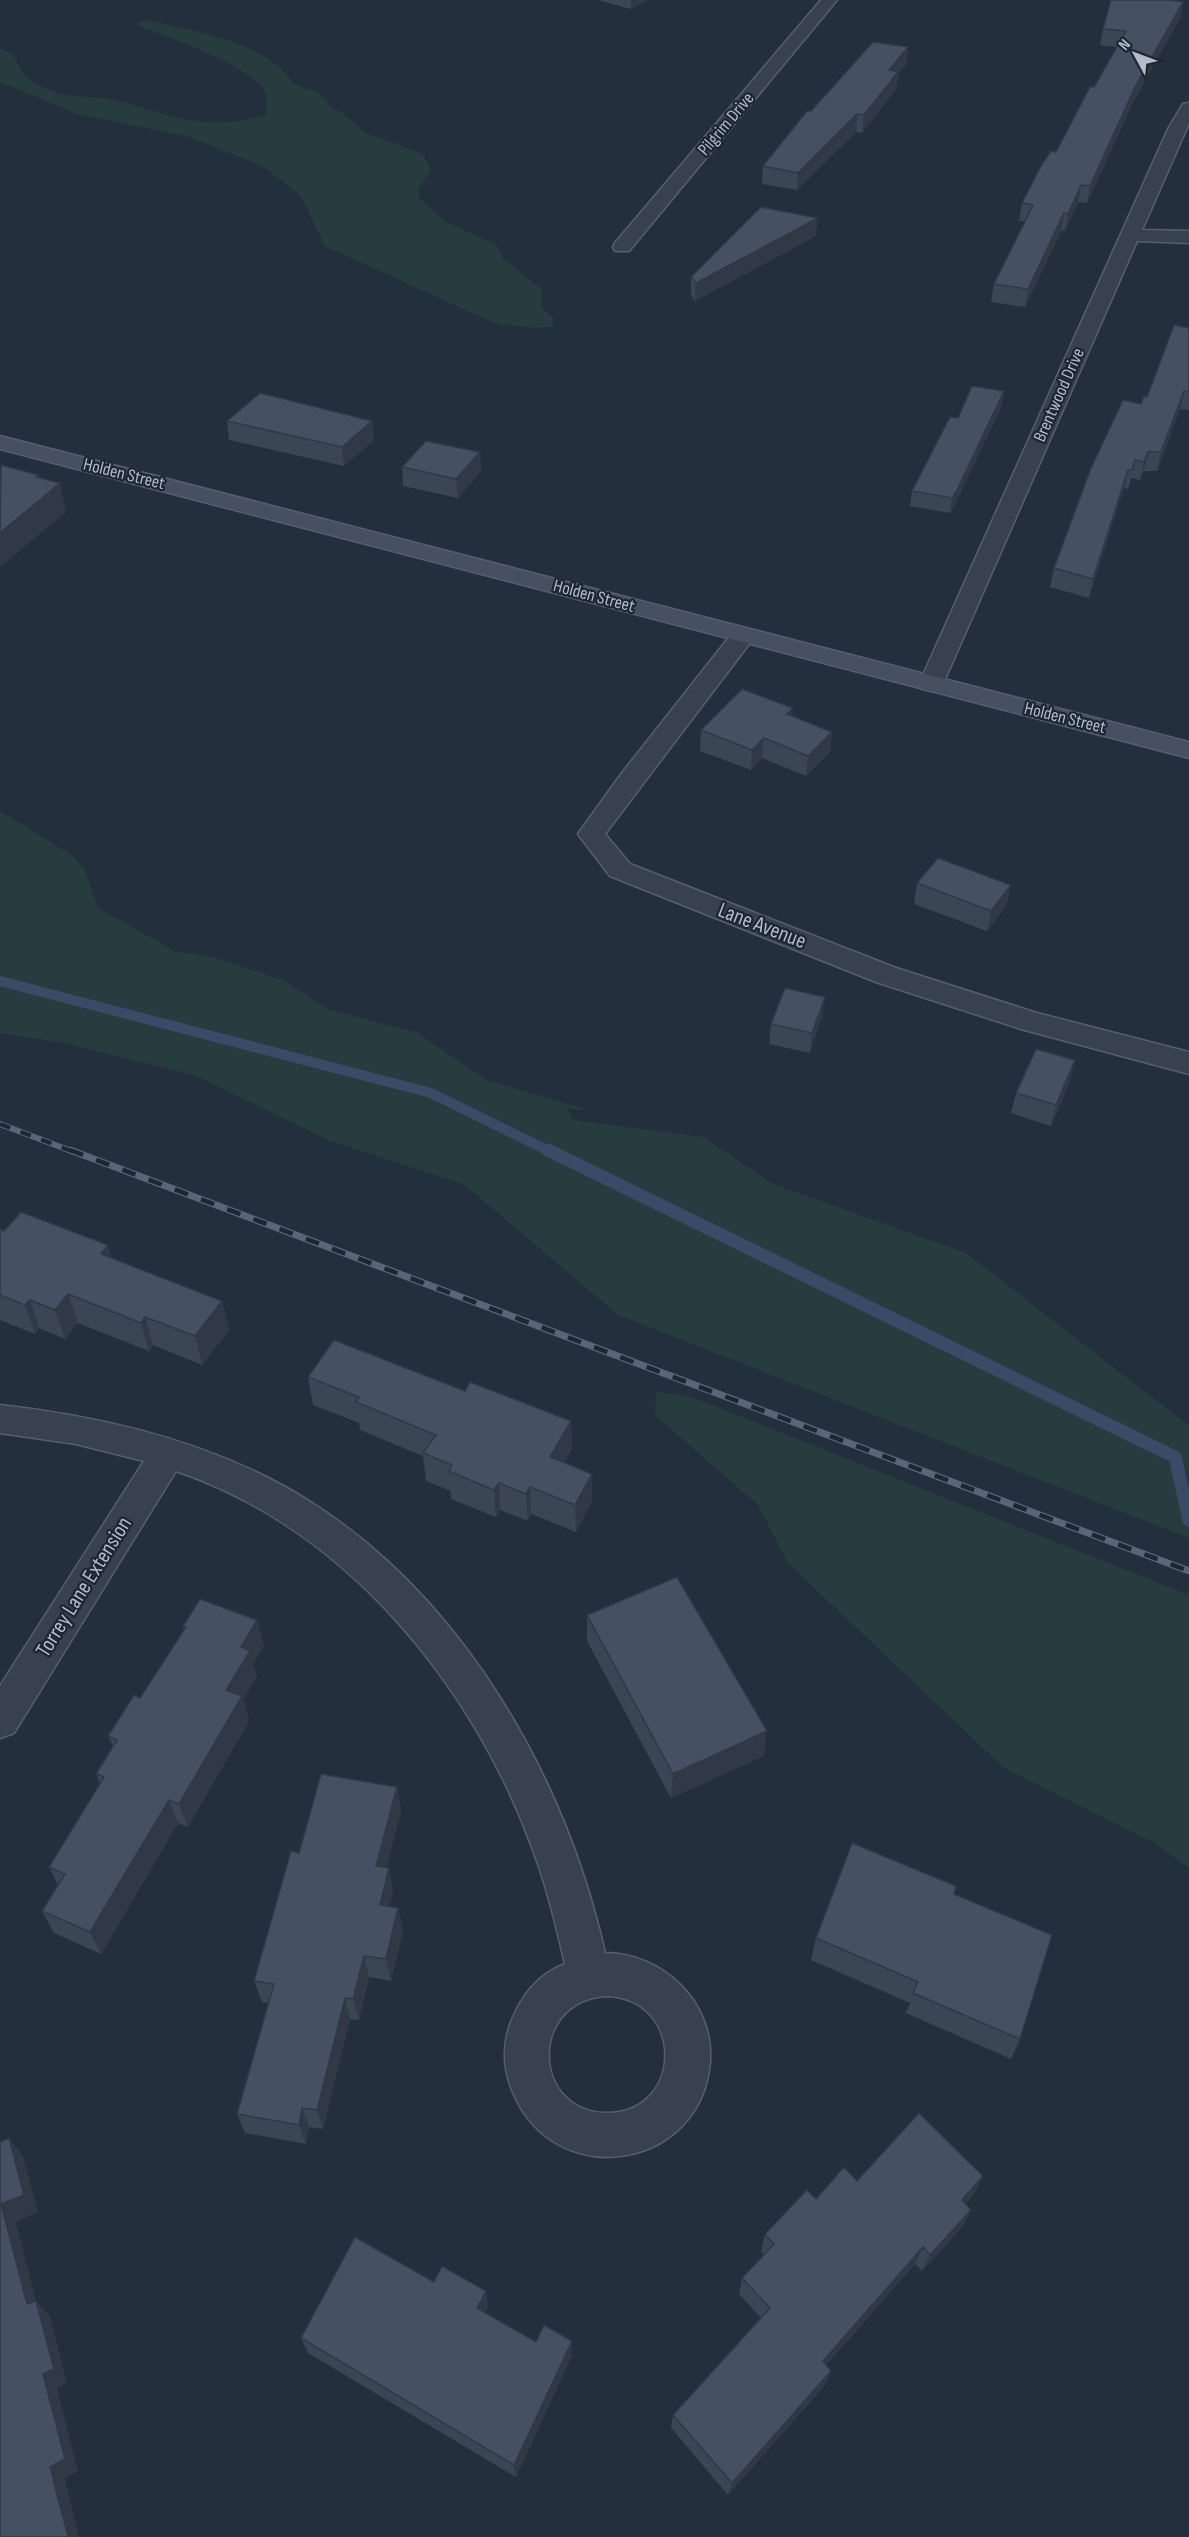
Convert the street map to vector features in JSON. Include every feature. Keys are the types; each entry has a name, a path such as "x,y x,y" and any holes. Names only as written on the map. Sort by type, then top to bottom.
{"main road":[{"name":"Holden Street","path":"0,442 1189,750"}],"street":[{"name":"Pilgrim Drive","path":"622,247 829,0"},
{"name":"Brentwood Drive","path":"930,684 1177,129 1189,108"},
{"path":"1130,235 1189,237"},
{"name":"Lane Avenue","path":"744,636 631,779 591,834 620,870 886,975 1031,1022 1189,1063"},
{"path":"0,1419 89,1431 168,1453 260,1491 298,1512 324,1531 385,1584 452,1661 513,1760 549,1838 573,1905 589,1976"},
{"name":"Torrey Lane Extension","path":"0,1720 168,1453"}],"green space":[{"path":"146,20 214,36 248,48 278,66 294,83 317,92 331,108 340,111 366,133 423,154 431,170 418,189 420,199 445,221 497,245 503,259 541,288 542,308 554,318 552,327 533,328 494,323 325,246 301,196 262,166 187,136 77,114 0,82 0,48 15,58 29,79 44,88 62,94 114,100 172,116 206,122 244,120 266,115 266,94 257,82 206,52 135,24"},
{"path":"0,811 73,856 85,870 98,908 175,951 212,957 283,980 329,1010 416,1032 487,1080 594,1112 567,1108 573,1120 703,1137 773,1184 966,1253 1189,1426 1189,1538 618,1315 465,1185 325,1139 195,1075 64,1043 0,1033"},
{"path":"656,1392 689,1396 1189,1595 1189,1868 1153,1842 1003,1767 788,1563 758,1505 655,1415"}],"building":[{"path":"1111,0 1183,2 1135,87 1090,186 1081,185 1068,214 1064,213 1028,289 994,284 1033,205 1022,203 1041,166 1051,151 1056,152 1090,87 1094,87 1126,31 1103,29"},
{"path":"873,42 908,47 889,70 898,72 864,115 857,114 798,173 763,166 807,111 811,111"},
{"path":"761,207 818,218 696,283 691,277"},
{"path":"1174,325 1189,328 1189,392 1184,391 1161,452 1148,452 1144,462 1135,460 1132,470 1128,470 1093,579 1054,568 1091,468 1123,400 1141,404 1144,396 1147,397"},
{"path":"972,386 1004,391 956,492 952,498 912,491 950,417 958,418"},
{"path":"260,393 372,421 342,447 227,421"},
{"path":"426,441 480,452 456,479 402,467"},
{"path":"1,465 60,483 0,533"},
{"path":"742,689 793,708 787,714 832,732 808,756 764,738 752,750 701,730"},
{"path":"938,858 1011,885 991,911 917,883"},
{"path":"785,988 825,997 812,1033 771,1024"},
{"path":"1036,1049 1075,1060 1056,1105 1016,1093"},
{"path":"21,1212 108,1245 101,1254 222,1301 195,1336 145,1317 141,1323 68,1294 55,1310 30,1300 25,1305 0,1295 0,1229 4,1231"},
{"path":"334,1340 465,1391 470,1382 571,1421 550,1457 592,1474 575,1505 530,1487 526,1494 499,1483 494,1490 449,1471 452,1465 423,1453 436,1435 356,1402 359,1397 308,1377"},
{"path":"677,1577 767,1731 673,1774 587,1615"},
{"path":"200,1599 257,1620 241,1647 250,1651 226,1690 242,1696 179,1804 169,1800 90,1932 42,1911 65,1874 49,1867 104,1777 96,1774 117,1740 108,1736 134,1695 140,1698 186,1627 183,1626"},
{"path":"321,1774 397,1787 376,1866 389,1868 380,1905 398,1908 386,1959 364,1956 353,1999 345,1998 317,2110 302,2108 299,2125 237,2114 274,1984 254,1981 291,1851 299,1853"},
{"path":"852,1843 956,1886 954,1894 1052,1935 1020,2039 913,1993 918,1982 816,1938"},
{"path":"919,2113 983,2176 962,2200 971,2210 930,2255 923,2247 823,2361 831,2371 732,2483 673,2415 770,2308 742,2278 774,2244 765,2234 807,2190 816,2199 844,2167 857,2181"},
{"path":"9,2138 24,2195 1,2204 27,2304 36,2301 54,2369 43,2374 65,2459 50,2467 68,2536 66,2537 0,2537 0,2142"},
{"path":"355,2237 434,2282 442,2266 486,2291 477,2308 536,2342 544,2325 572,2341 514,2465 301,2338"}],"waterway":[{"path":"0,981 431,1093 551,1152"},
{"path":"548,1150 1175,1457 1189,1520"}],"railway":[{"path":"0,1124 74,1152"},
{"path":"70,1150 1189,1571"}]}
